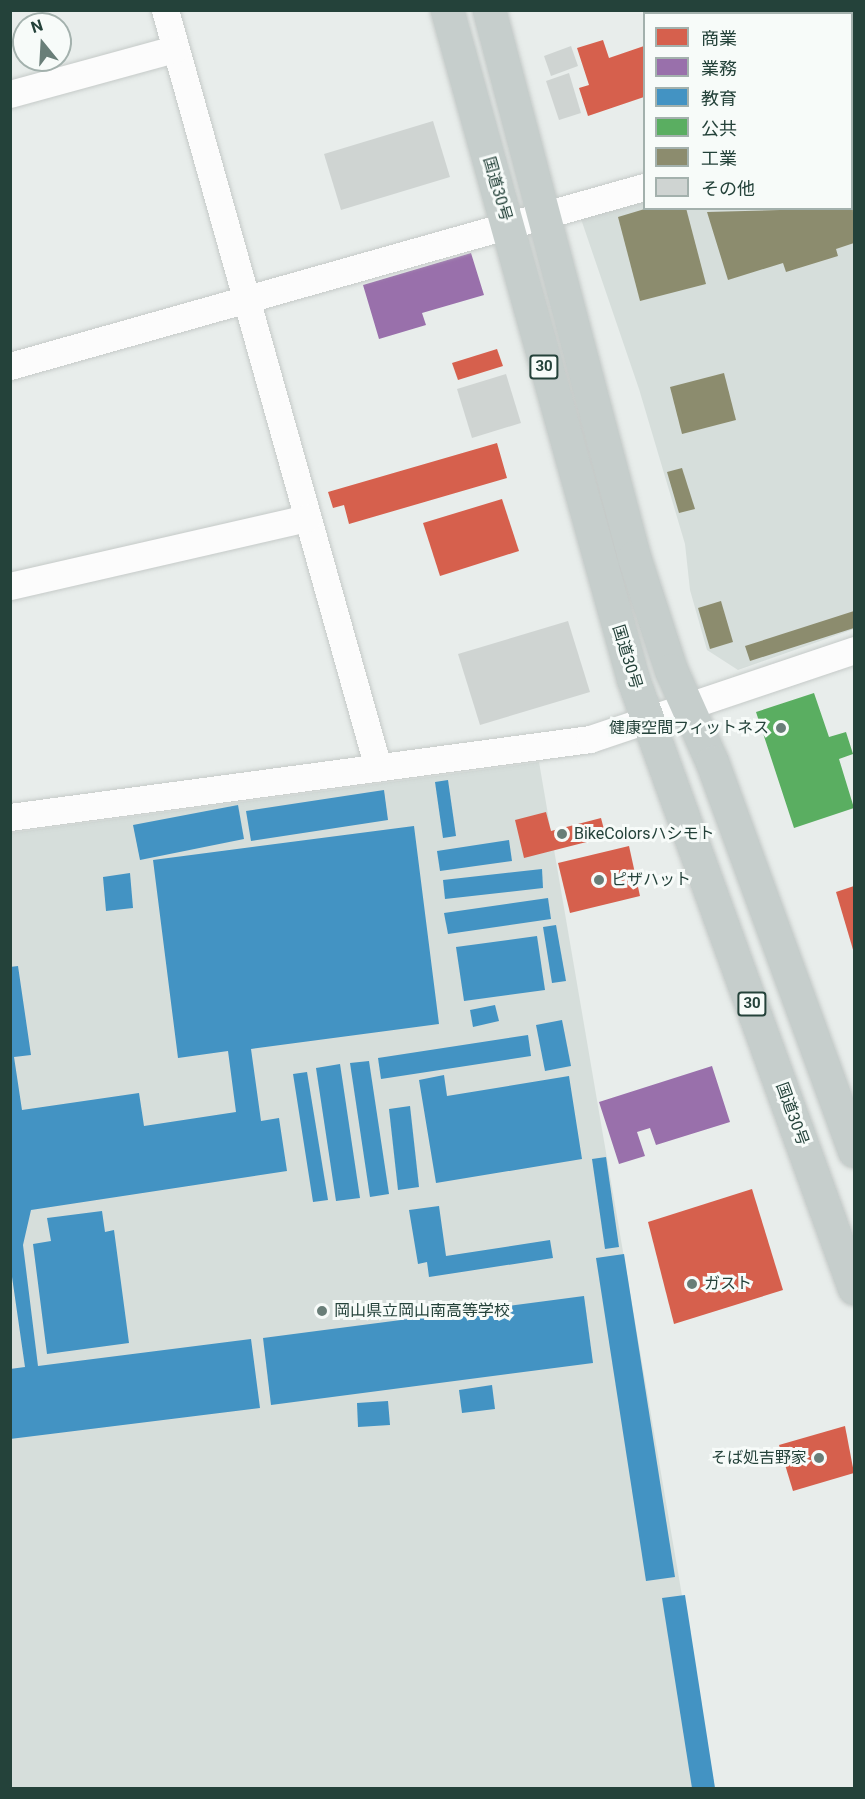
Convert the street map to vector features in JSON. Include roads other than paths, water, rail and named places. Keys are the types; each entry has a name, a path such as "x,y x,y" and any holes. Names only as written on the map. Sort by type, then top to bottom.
{"highway":[{"name":"国道30号","path":"447,10 507,226 562,439 649,721 855,1288"},
{"name":"30","path":"489,10 546,215 634,557 688,709 855,1150"}],"street":[{"path":"165,10 378,768"},
{"path":"10,94 175,49"},
{"path":"10,366 246,302 643,188"},
{"path":"10,586 307,518"},
{"path":"10,818 590,739 688,709 855,650"}],"place":[{"name":"健康空間フィットネス","path":"781,728"},
{"name":"BikeColorsハシモト","path":"562,834"},
{"name":"ピザハット","path":"599,880"},
{"name":"ガスト","path":"692,1284"},
{"name":"岡山県立岡山南高等学校","path":"322,1311"},
{"name":"そば処吉野家","path":"819,1458"}]}
